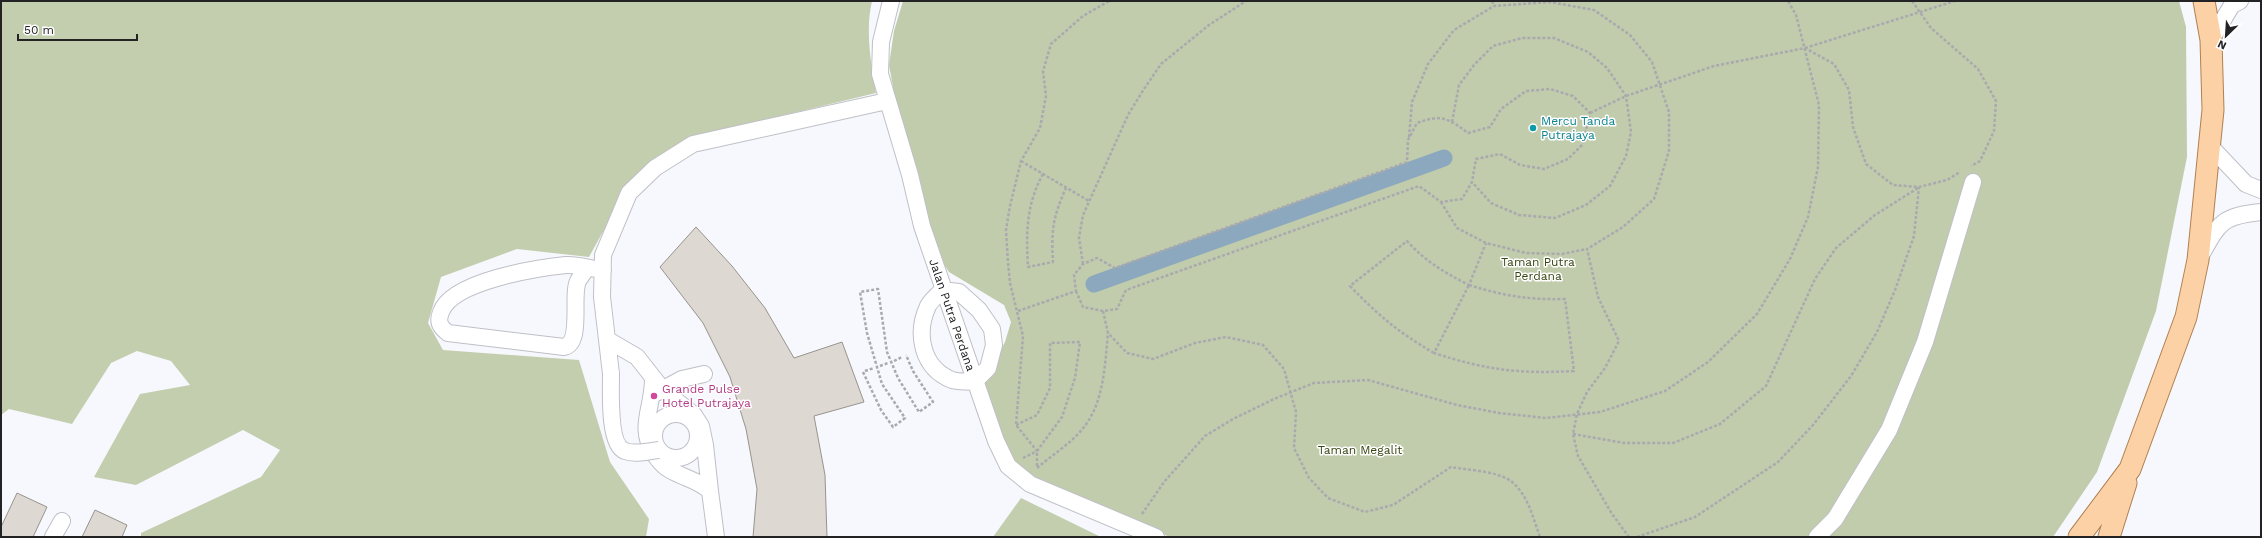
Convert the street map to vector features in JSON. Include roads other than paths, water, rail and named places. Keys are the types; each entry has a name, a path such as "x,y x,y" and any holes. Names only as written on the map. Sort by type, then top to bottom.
{"main road":[{"path":"2109,537 2130,469 2186,318 2198,260 2213,110 2211,40 2206,2"},
{"path":"2079,537 2130,469"}],"street":[{"name":"Jalan Putra Perdana","path":"891,1 881,42 880,74 910,175 922,226 942,290 996,441 1008,466 1030,484 1156,537"},
{"path":"2211,40 2232,6 2240,1"},
{"path":"659,450 636,452 625,451 620,447 613,429 611,374 602,297 603,255 629,193 655,168 693,144 887,101"},
{"path":"2210,146 2246,184 2261,190"},
{"path":"1817,537 1835,519 1889,430 1925,342 1973,182"},
{"path":"2198,260 2214,232 2223,222 2237,215 2261,212"},
{"path":"586,269 577,282 575,294 576,313 572,342 569,346 564,347 448,333 440,327 439,318 442,308 454,297 471,287 519,274 568,265 586,269 603,270"},
{"path":"942,290 959,292 979,310 992,329 994,345 988,368 974,382 953,380 934,368 922,348 921,325 928,305 942,290"},
{"path":"608,340 637,357 657,388 694,415 701,426 716,537"},
{"path":"657,388 682,379 704,374"},
{"path":"657,388 645,430 650,447 661,463 670,470 697,481 710,491"},
{"path":"53,537 62,522"}],"waterway":[{"path":"1094,284 1444,158"}],"place":[{"name":"Mercu Tanda Putrajaya","path":"1533,128"},
{"name":"Grande Pulse Hotel Putrajaya","path":"654,396"}],"park label":[{"name":"Taman Putra Perdana","path":"1538,269"},
{"name":"Taman Megalit","path":"1360,450"}]}
